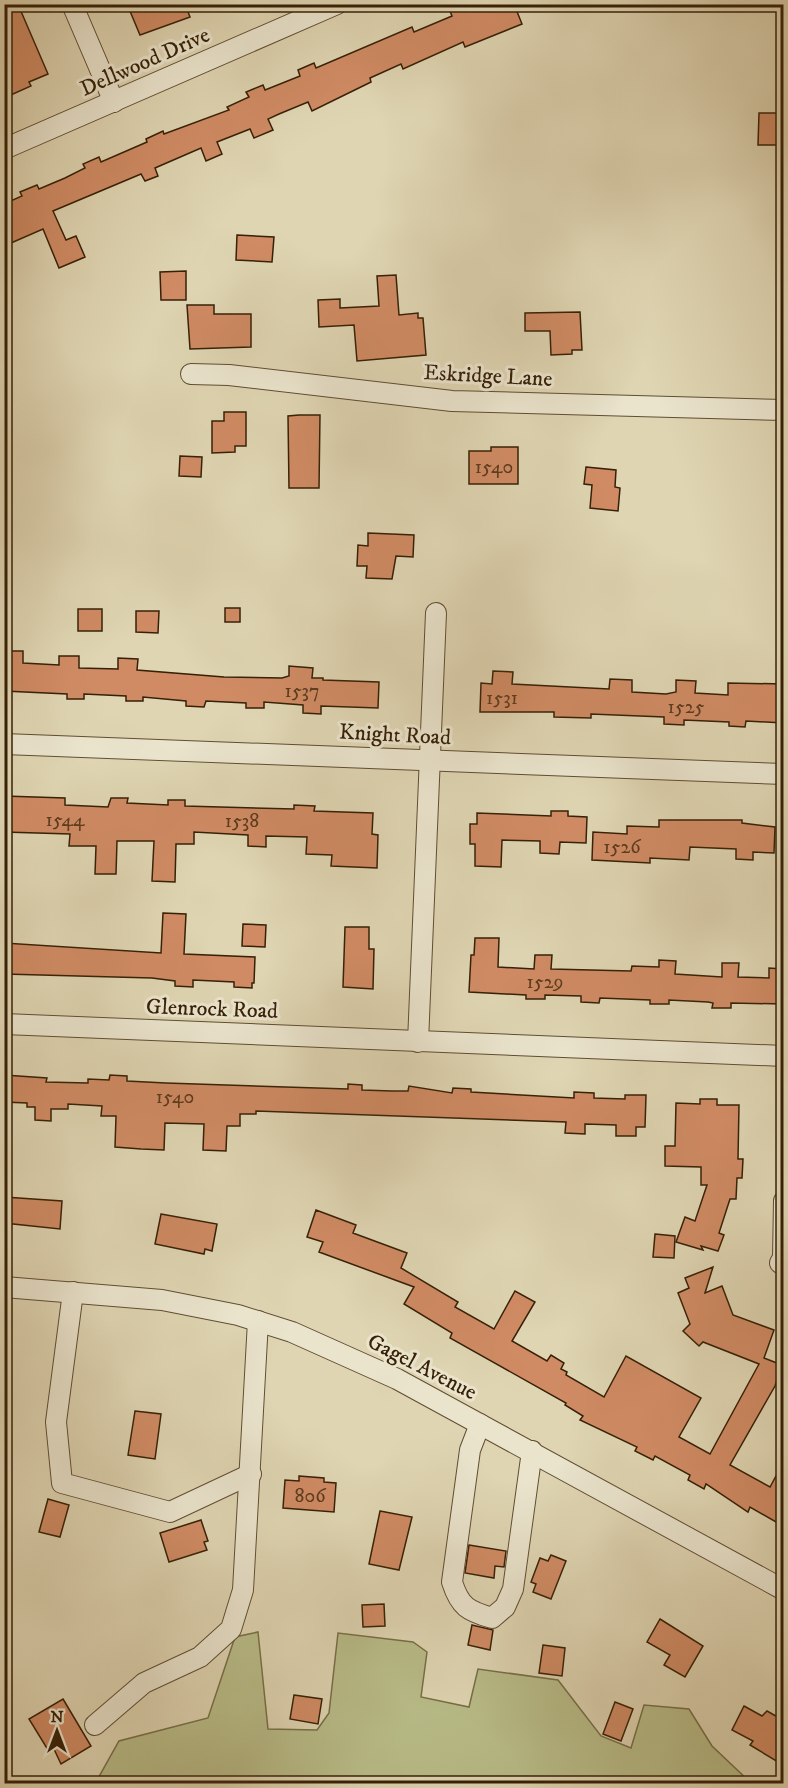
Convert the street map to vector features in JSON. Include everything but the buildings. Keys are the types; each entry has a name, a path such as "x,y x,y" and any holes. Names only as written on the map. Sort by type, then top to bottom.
{"street":[{"path":"72,4 114,102"},
{"name":"Dellwood Drive","path":"4,149 337,4"},
{"name":"Eskridge Lane","path":"191,374 230,375 452,401 783,410"},
{"path":"418,1042 436,613"},
{"name":"Knight Road","path":"4,744 783,774"},
{"name":"Glenrock Road","path":"4,1024 783,1056"},
{"path":"780,1263 783,1258 783,1201"},
{"name":"Gagel Avenue","path":"4,1287 162,1300 258,1322 337,1350 532,1451 783,1590"},
{"path":"73,1292 56,1422 62,1483 170,1512 251,1474"},
{"path":"95,1725 144,1683 200,1657 231,1629 243,1590 258,1322"},
{"path":"480,1424 470,1449 453,1582 458,1600 474,1613 492,1618 505,1607 513,1589 532,1451"}],"green space":[{"path":"258,1632 268,1729 317,1730 329,1713 338,1633 413,1642 427,1652 421,1697 469,1707 478,1669 558,1680 601,1736 631,1748 644,1705 689,1709 712,1746 751,1783 81,1784 96,1782 119,1741 208,1718 235,1637"}]}
